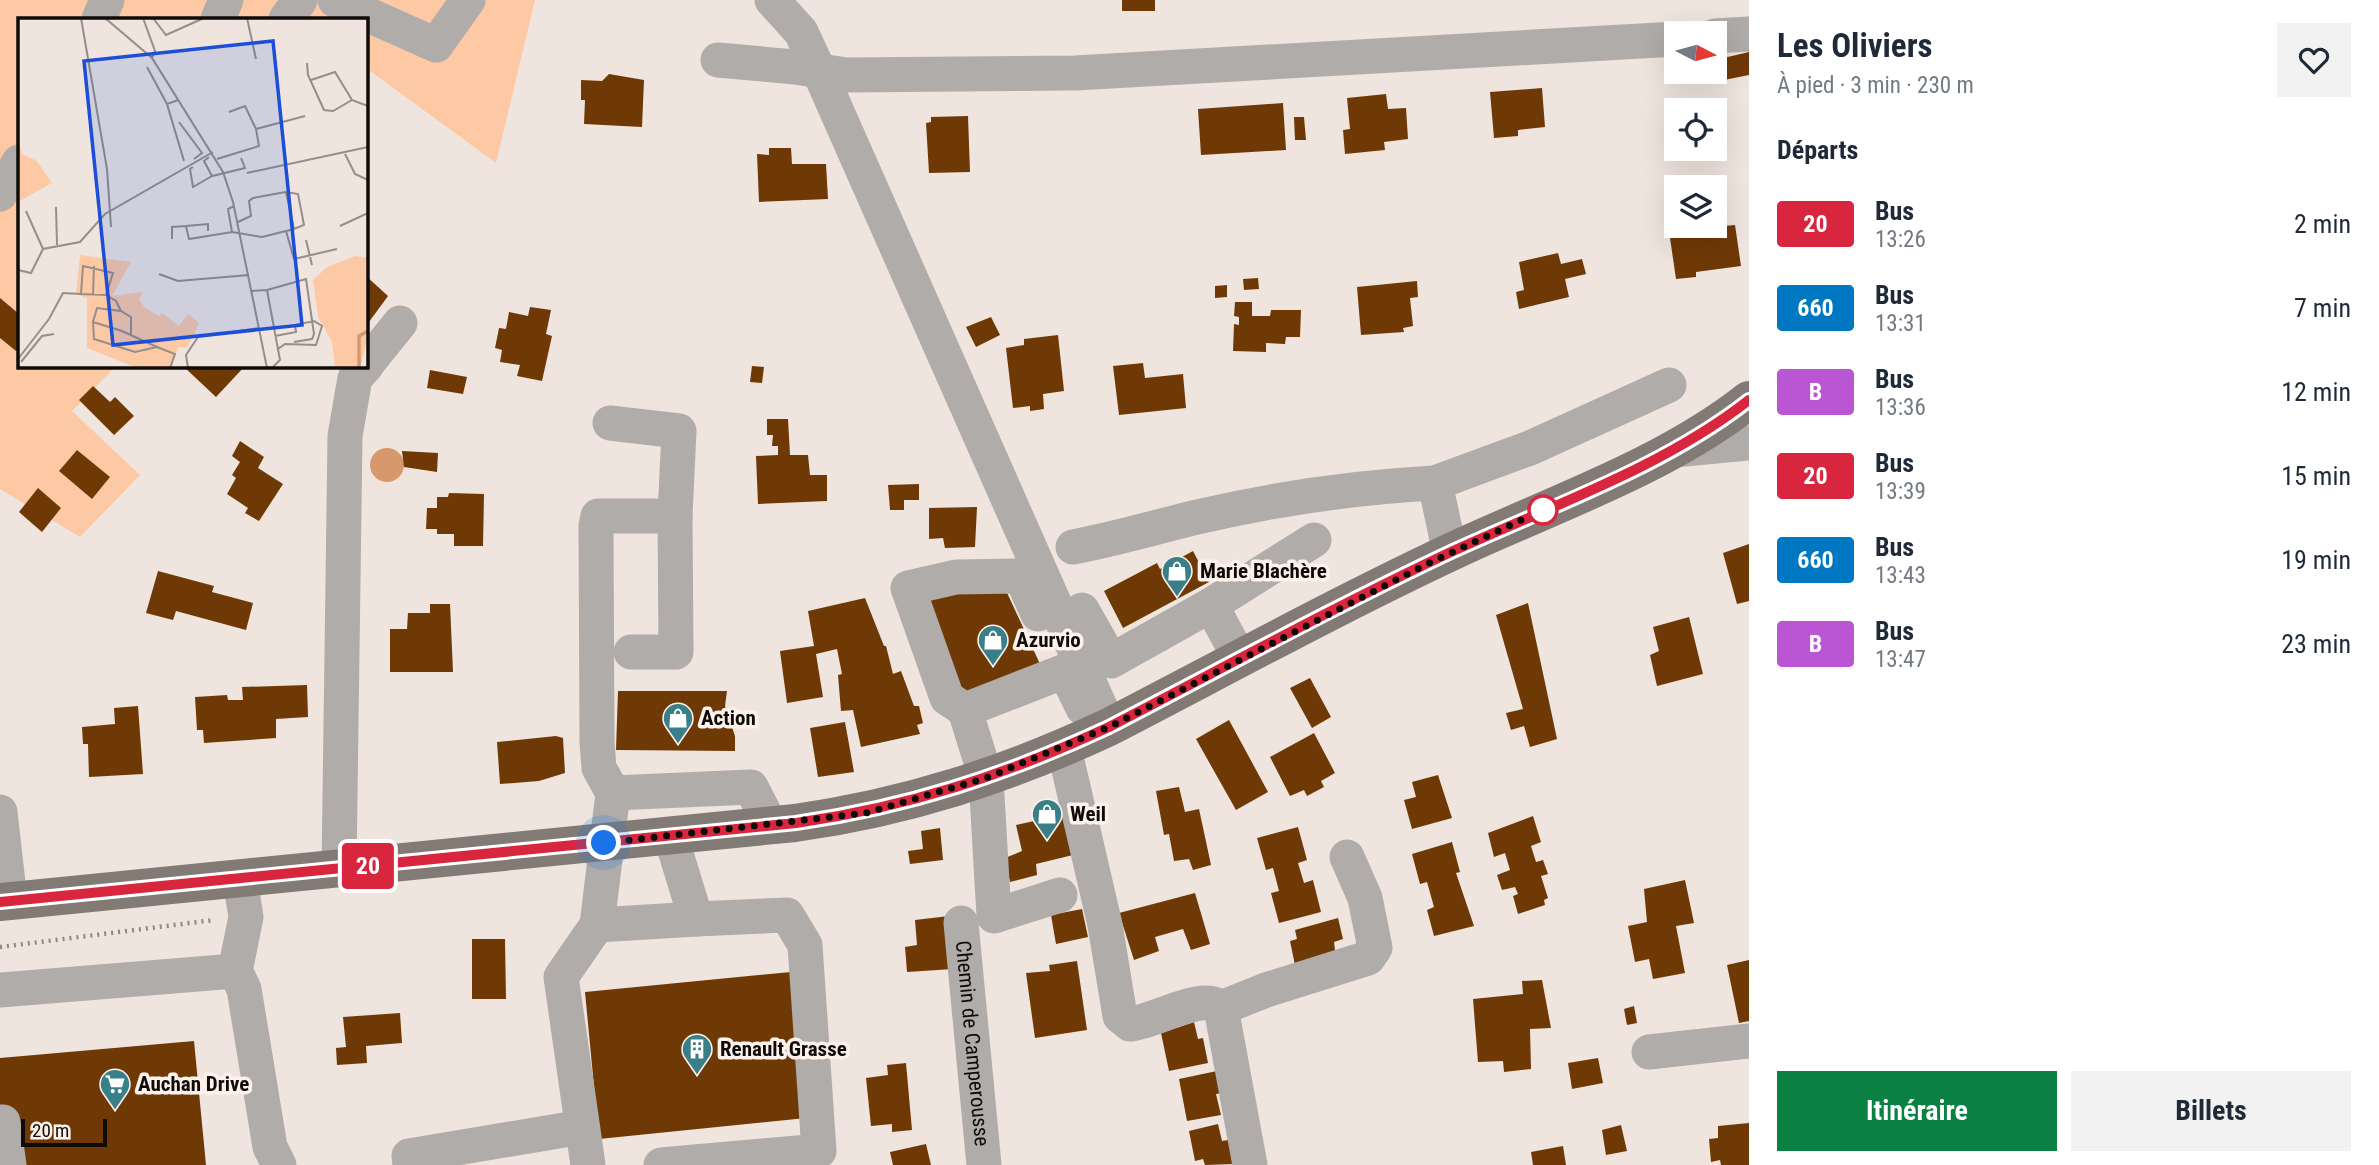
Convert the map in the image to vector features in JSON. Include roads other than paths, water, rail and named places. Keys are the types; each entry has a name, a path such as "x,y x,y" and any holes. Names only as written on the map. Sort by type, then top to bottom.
{"main road":[{"path":"5,902 671,837 866,813 986,778 1089,736 1450,553 1674,450 1743,425"}],"street":[{"path":"99,18 107,0"},
{"path":"218,18 226,0"},
{"path":"287,18 300,0"},
{"path":"335,0 436,45 468,0"},
{"path":"772,0 801,32 820,71 1089,736"},
{"path":"1727,35 1749,34"},
{"path":"718,60 846,75 1075,73 1664,40"},
{"path":"0,194 18,164"},
{"path":"368,363 400,323"},
{"path":"339,869 345,436 355,378 364,368"},
{"path":"1073,547 1143,533 1198,517 1373,486 1435,483 1530,447 1670,385"},
{"path":"610,423 679,431 676,652 631,652"},
{"path":"1435,483 1450,553"},
{"path":"588,1165 561,977 597,925 604,843 613,793 599,768 597,742 598,516 676,516"},
{"path":"1082,610 1111,661 1211,605 1314,540"},
{"path":"1060,895 994,916 986,778 965,710 947,698 908,588 956,577 1021,576 1065,671 1089,736 1105,925 1120,1016 1130,1024 1146,1023 1202,1001 1214,1002 1221,1008 1250,1165"},
{"path":"1211,605 1240,659"},
{"path":"965,710 1065,671"},
{"path":"613,793 751,788 771,826"},
{"path":"0,812 5,902"},
{"path":"671,837 696,919"},
{"path":"1221,1008 1266,990 1368,958 1375,948 1365,898 1347,857"},
{"path":"240,878 246,917 235,971 244,989 270,1147 279,1165"},
{"path":"597,925 787,915 805,945 817,1158 661,1165"},
{"name":"Chemin de Camperousse","path":"961,923 984,1165"},
{"path":"0,990 235,971"},
{"path":"1649,1052 1749,1041"},
{"path":"0,1122 3,1122 9,1165"},
{"path":"410,1165 409,1156 582,1128"}],"place":[{"name":"Marie Blachère","path":"1177,598"},
{"name":"Azurvio","path":"993,667"},
{"name":"Action","path":"678,745"},
{"name":"Weil","path":"1047,841"},
{"name":"Renault Grasse","path":"697,1076"},
{"name":"Auchan Drive","path":"115,1111"}]}
